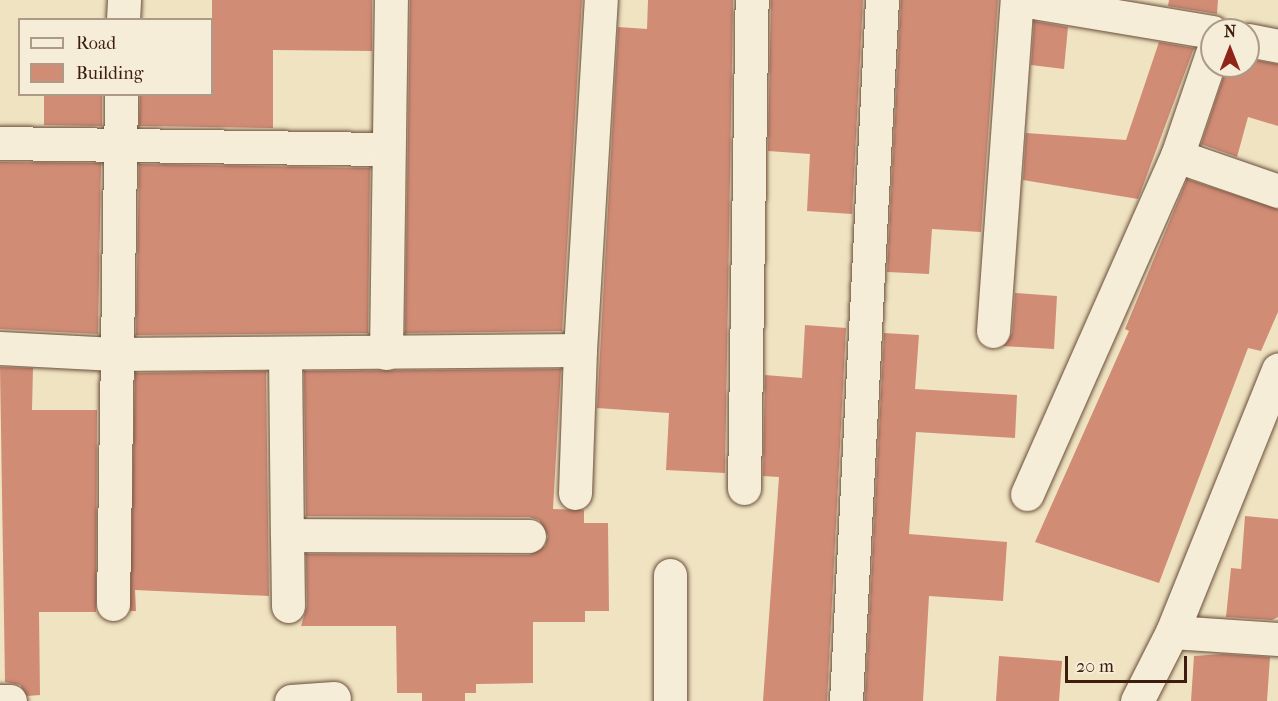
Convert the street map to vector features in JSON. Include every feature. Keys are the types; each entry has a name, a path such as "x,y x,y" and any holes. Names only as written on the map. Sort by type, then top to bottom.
{"street":[{"path":"123,18 124,0"},
{"path":"386,353 386,149 391,0"},
{"path":"575,493 580,350 602,0"},
{"path":"744,488 752,0"},
{"path":"846,701 882,0"},
{"path":"993,331 1019,0 1153,9 1200,27"},
{"path":"1260,42 1278,46"},
{"path":"1027,494 1177,156 1203,78"},
{"path":"113,604 115,354 121,96"},
{"path":"0,142 386,149"},
{"path":"1177,156 1278,191"},
{"path":"0,348 115,354 580,350"},
{"path":"285,353 288,606"},
{"path":"1137,701 1172,632 1271,403 1278,370"},
{"path":"287,535 529,536"},
{"path":"670,575 670,701"},
{"path":"1172,632 1278,639"},
{"path":"291,701 334,698"},
{"path":"0,701 10,701"}],"building":[{"path":"212,0 372,0 372,51 273,50 273,128 139,126 140,96 213,96"},
{"path":"410,0 582,0 562,331 405,333"},
{"path":"648,0 733,0 725,473 666,470 669,413 597,408 618,27 647,29"},
{"path":"771,0 863,0 852,214 807,211 810,154 768,151"},
{"path":"901,0 998,0 981,232 932,229 929,274 887,272"},
{"path":"1169,0 1218,0 1217,14 1168,6"},
{"path":"1034,21 1068,27 1064,69 1031,65"},
{"path":"1159,42 1194,48 1138,199 1023,180 1026,133 1126,140"},
{"path":"1260,61 1278,64 1278,126 1248,117 1237,157 1201,144 1223,78 1260,78"},
{"path":"44,96 102,96 102,126 44,125"},
{"path":"0,162 101,163 98,334 0,329"},
{"path":"139,164 370,168 368,333 136,335"},
{"path":"1187,179 1278,209 1278,312 1261,351 1248,348 1159,583 1035,542 1129,331 1125,329"},
{"path":"1015,293 1057,296 1054,349 1003,346 1012,333"},
{"path":"805,325 846,328 827,701 763,701 779,477 763,476 765,375 802,378"},
{"path":"884,333 919,335 915,389 1017,395 1015,438 916,432 909,534 1007,542 1003,601 929,596 923,701 865,701"},
{"path":"0,367 33,368 32,410 97,410 96,612 39,612 40,695 27,696 20,685 5,682"},
{"path":"561,369 553,509 584,510 584,523 608,523 609,611 585,611 585,622 533,622 533,683 476,684 476,693 465,693 465,701 422,701 422,693 397,693 396,626 301,626 307,606 306,554 529,555 545,546 548,536 539,520 529,517 306,516 304,371"},
{"path":"266,371 269,596 135,590 136,611 130,611 135,373"},
{"path":"1245,516 1278,519 1278,617 1272,620 1226,617 1231,568 1241,569"},
{"path":"1222,654 1270,657 1267,701 1191,701 1194,656"},
{"path":"999,656 1062,661 1059,701 996,701"}]}
